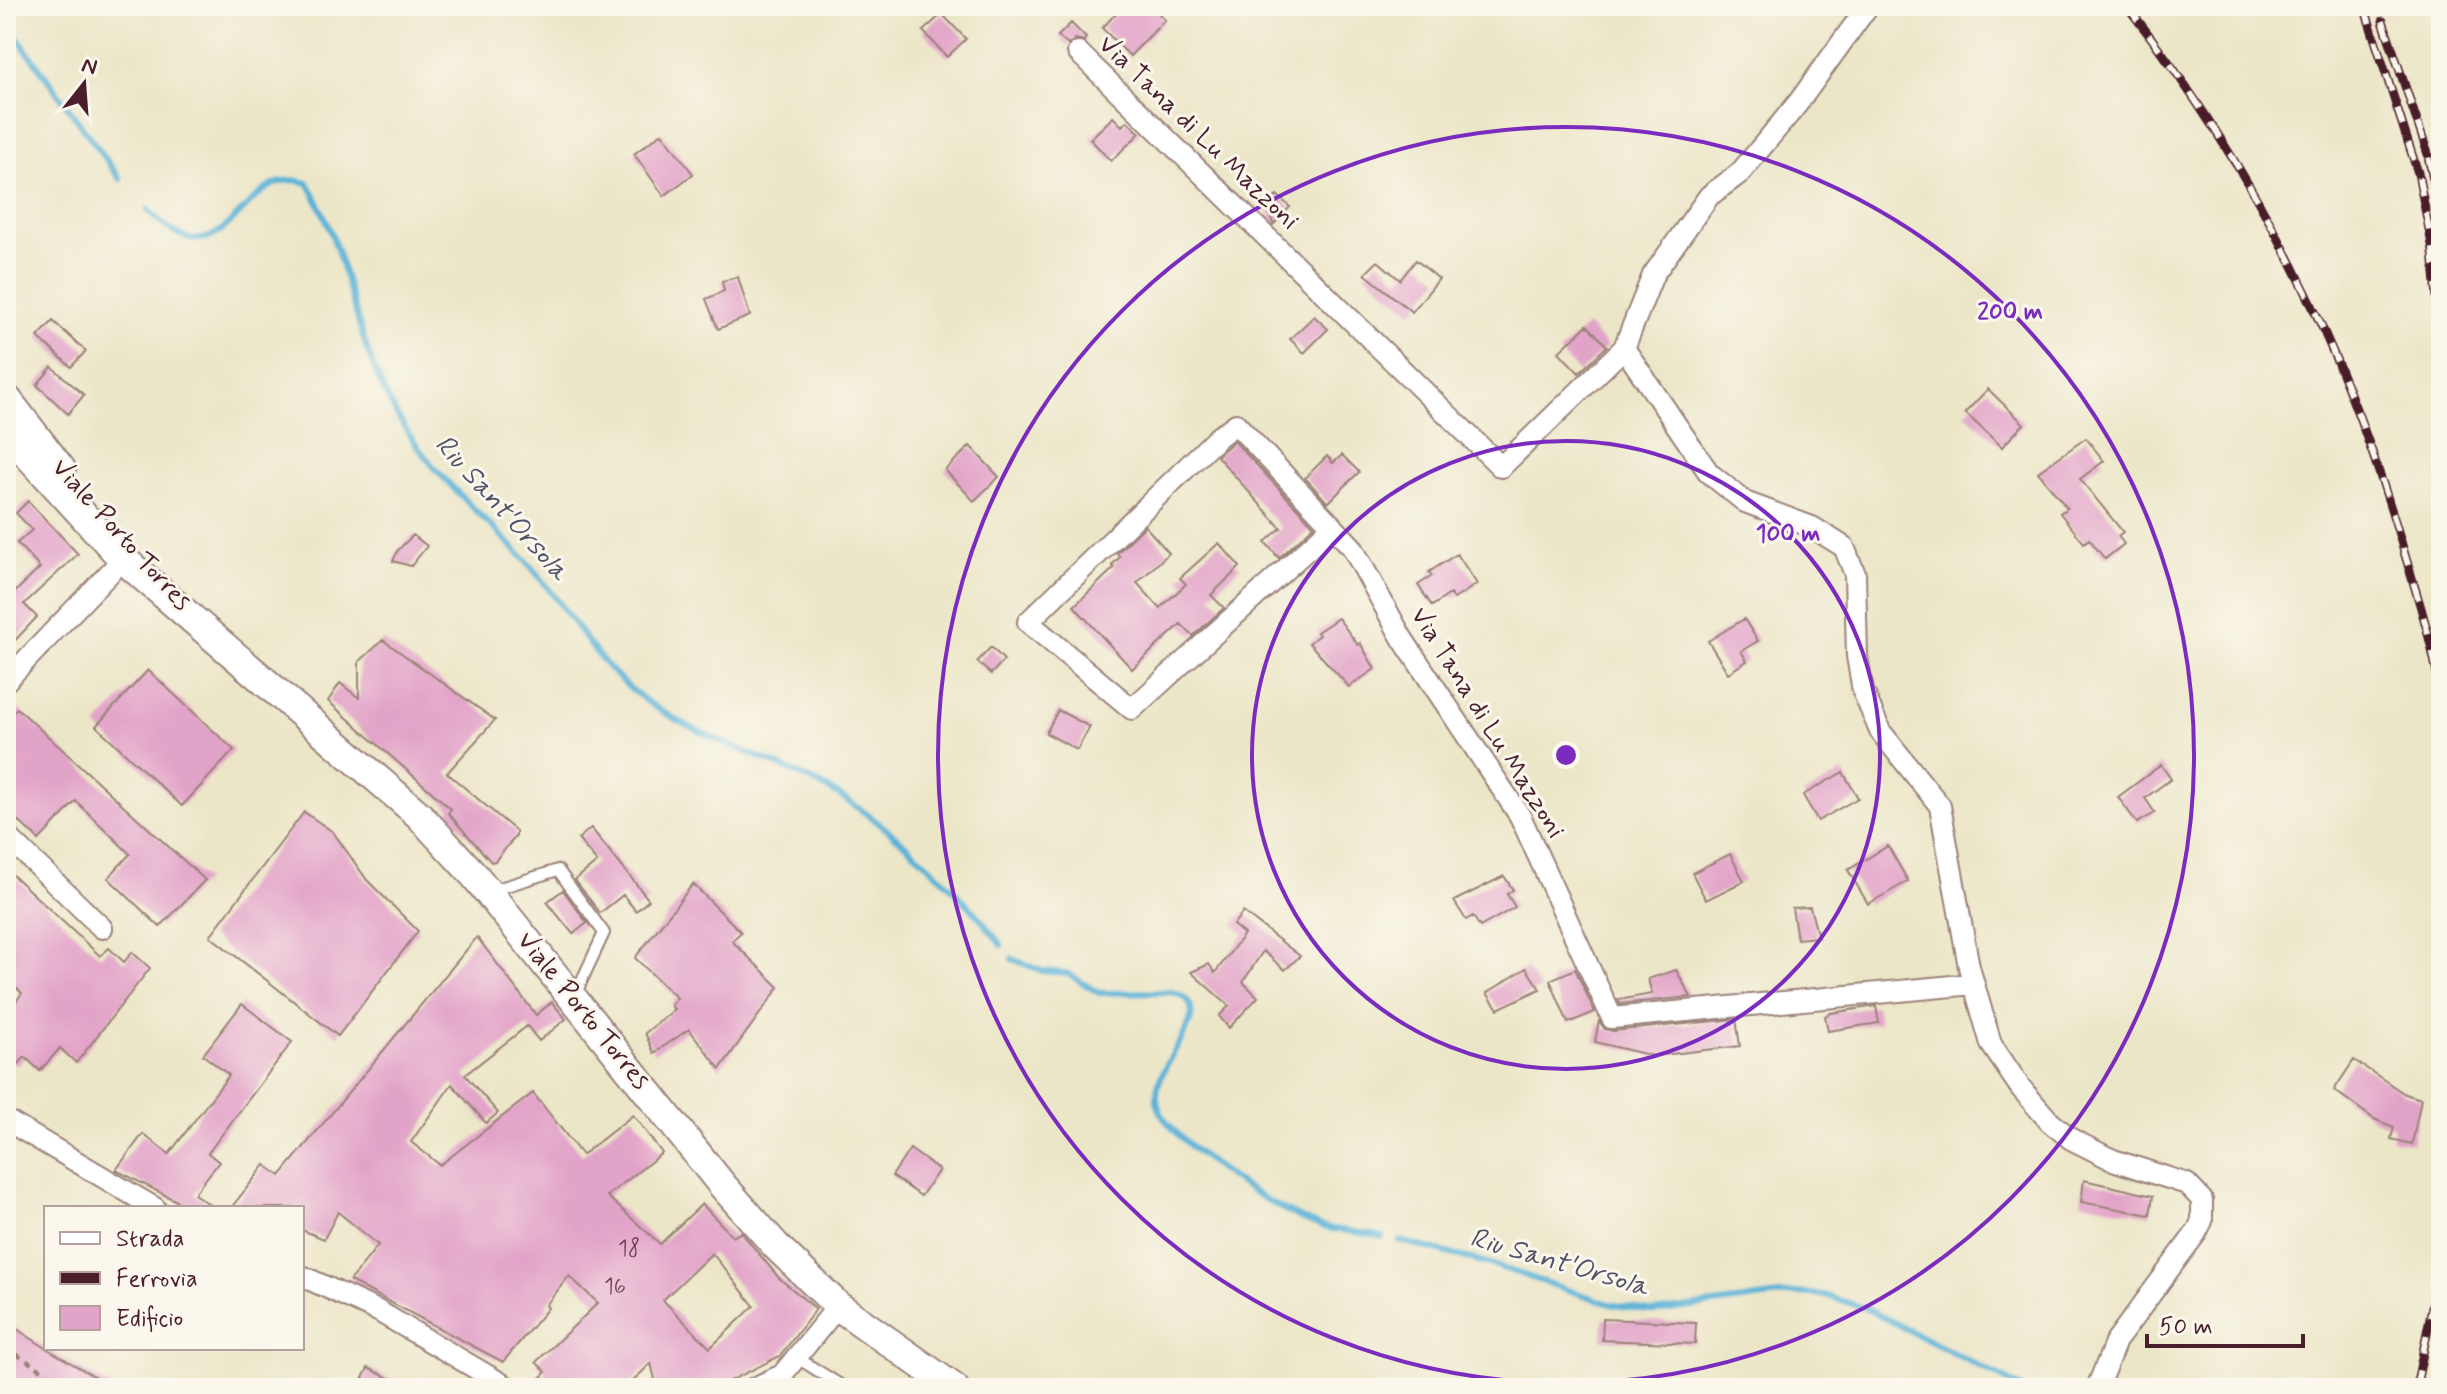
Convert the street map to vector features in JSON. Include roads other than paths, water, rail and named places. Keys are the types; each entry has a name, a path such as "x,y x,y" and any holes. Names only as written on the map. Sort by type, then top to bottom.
{"main road":[{"name":"Viale Porto Torres","path":"6,398 57,464 209,633"},
{"name":"Viale Porto Torres","path":"6,431 123,559 419,815 487,892 723,1186 776,1246 838,1306 954,1388"}],"street":[{"name":"Via Tana di Lu Mazzoni","path":"1078,52 1501,467 1624,348 1653,275 1709,196 1740,173 1868,6"},
{"path":"1624,348 1709,473 1745,502 1812,527 1844,547 1855,574 1857,656 1863,691 1880,731 1940,806 1974,984 1991,1044 2020,1087 2050,1122 2071,1139 2100,1154 2187,1184 2202,1200 2202,1221 2196,1233 2116,1341 2097,1388"},
{"name":"Via Tana di Lu Mazzoni","path":"1333,526 1132,709 1028,622 1218,437 1236,424 1333,526 1352,547 1402,638 1520,816 1612,1018 1974,984"},
{"path":"6,681 123,559"},
{"path":"6,835 102,928"},
{"path":"6,1120 152,1206"},
{"path":"304,1277 378,1311 509,1388"},
{"path":"764,1386 782,1375 838,1306"}],"lane":[{"path":"487,892 558,870 604,933 573,999"},
{"path":"796,1357 845,1388"}],"waterway":[{"name":"Riu Sant'Orsola","path":"6,22 120,179"},
{"name":"Riu Sant'Orsola","path":"148,210 176,233 198,239 216,233 265,189 285,181 308,183 331,234 374,367 399,419 431,463 538,575 602,660 653,706 699,731 821,785 869,815 942,879 1001,945"},
{"name":"Riu Sant'Orsola","path":"1012,959 1042,971 1067,973 1099,993 1172,992 1187,1000 1192,1012 1188,1026 1161,1076 1157,1094 1160,1111 1171,1127 1211,1163 1286,1211 1328,1228 1382,1237"},
{"name":"Riu Sant'Orsola","path":"1400,1241 1487,1263 1610,1304 1654,1312 1794,1293 1824,1295 1865,1308 2022,1388"}],"railway":[{"path":"2127,6 2218,134 2293,266 2325,335 2355,405 2381,479 2426,625 2441,696"},
{"path":"2364,6 2418,173 2433,250 2441,343"},
{"path":"2383,21 2427,151 2441,216"},
{"path":"2416,1388 2441,1262"},
{"path":"2437,1388 2441,1367"}]}
